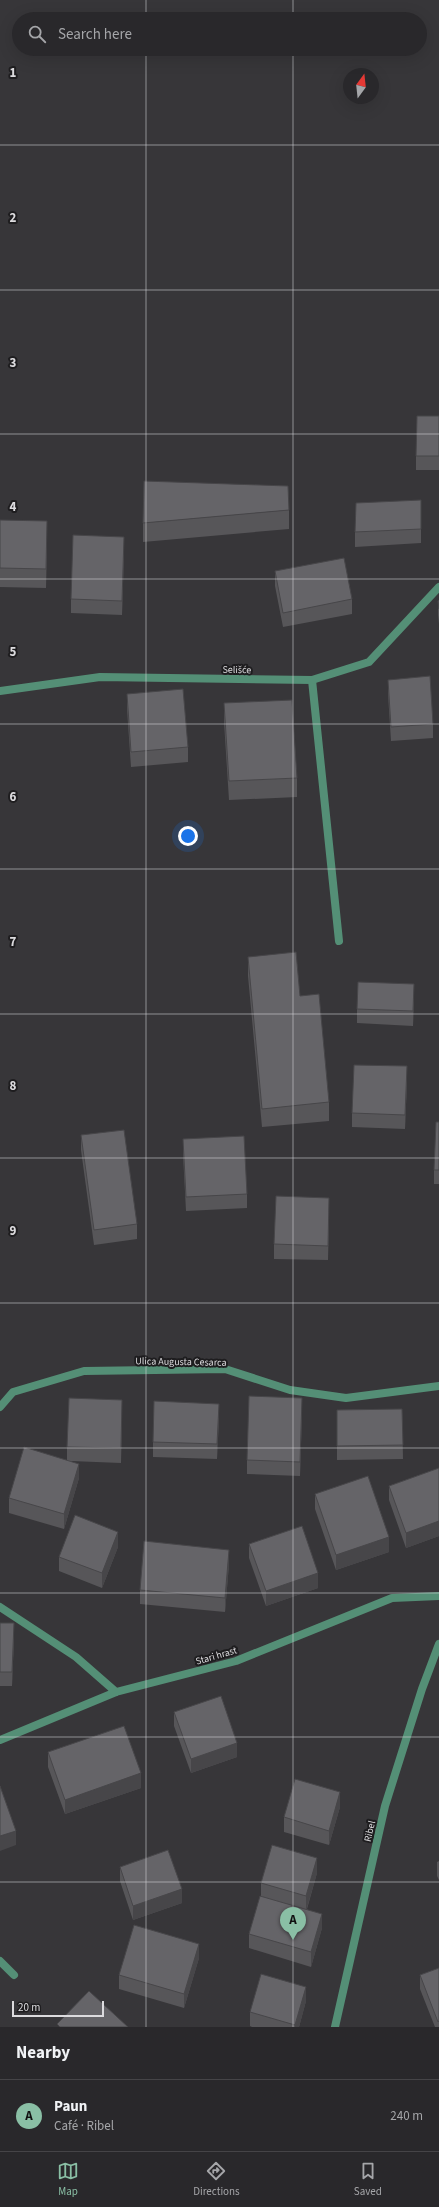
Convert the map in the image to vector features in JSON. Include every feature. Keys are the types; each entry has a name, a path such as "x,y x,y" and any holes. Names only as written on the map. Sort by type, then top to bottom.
{"street":[{"name":"Selišće","path":"0,691 100,677 312,680 369,662 439,587"},
{"path":"312,680 339,940"},
{"name":"Ulica Augusta Cesarca","path":"0,1407 13,1392 84,1370 225,1369 290,1390 346,1398 439,1386"},
{"name":"Stari hrast","path":"0,1740 116,1692 236,1660 392,1598 439,1596"},
{"path":"0,1607 76,1657 116,1692"},
{"name":"Ribel","path":"335,2027 385,1806 422,1689 439,1644"},
{"path":"0,1961 14,1975"}],"building":[{"path":"417,416 439,416 439,456 416,456"},
{"path":"144,481 288,486 289,510 143,523"},
{"path":"421,500 421,529 355,532 356,503"},
{"path":"0,520 47,521 46,569 0,568"},
{"path":"73,535 124,537 122,601 71,599"},
{"path":"344,558 352,599 283,613 275,571"},
{"path":"430,676 433,724 391,727 388,680"},
{"path":"183,689 188,747 131,752 127,694"},
{"path":"292,700 297,778 229,781 224,703"},
{"path":"296,952 300,996 319,994 329,1102 262,1109 248,957"},
{"path":"358,982 414,984 413,1011 357,1009"},
{"path":"354,1065 407,1066 405,1115 352,1113"},
{"path":"436,1122 439,1122 439,1170 434,1170"},
{"path":"124,1130 137,1224 94,1230 81,1135"},
{"path":"244,1136 247,1194 186,1197 183,1139"},
{"path":"276,1196 329,1198 328,1246 274,1244"},
{"path":"249,1396 302,1398 300,1462 247,1460"},
{"path":"69,1398 122,1400 121,1448 67,1447"},
{"path":"154,1401 219,1404 217,1444 153,1442"},
{"path":"402,1409 403,1445 337,1446 337,1410"},
{"path":"24,1447 79,1464 64,1514 9,1498"},
{"path":"439,1468 439,1521 406,1533 389,1486"},
{"path":"368,1476 389,1537 336,1555 315,1494"},
{"path":"75,1515 118,1532 102,1573 59,1557"},
{"path":"302,1526 318,1573 266,1591 249,1544"},
{"path":"144,1541 229,1550 225,1598 140,1590"},
{"path":"0,1623 14,1623 12,1672 0,1672"},
{"path":"221,1696 237,1743 191,1759 174,1712"},
{"path":"124,1726 141,1773 65,1800 48,1752"},
{"path":"295,1779 340,1792 329,1831 284,1817"},
{"path":"0,1786 16,1831 0,1836"},
{"path":"272,1845 317,1858 306,1896 261,1883"},
{"path":"168,1850 182,1889 133,1906 120,1867"},
{"path":"260,1896 322,1914 311,1952 249,1934"},
{"path":"134,1925 199,1944 184,1994 119,1975"},
{"path":"439,1968 439,2021 438,2022 420,1975"},
{"path":"261,1974 306,1987 295,2025 250,2012"},
{"path":"89,1991 128,2027 60,2027 57,2024"}],"place":[{"name":"Paun","path":"293,1940"}]}
